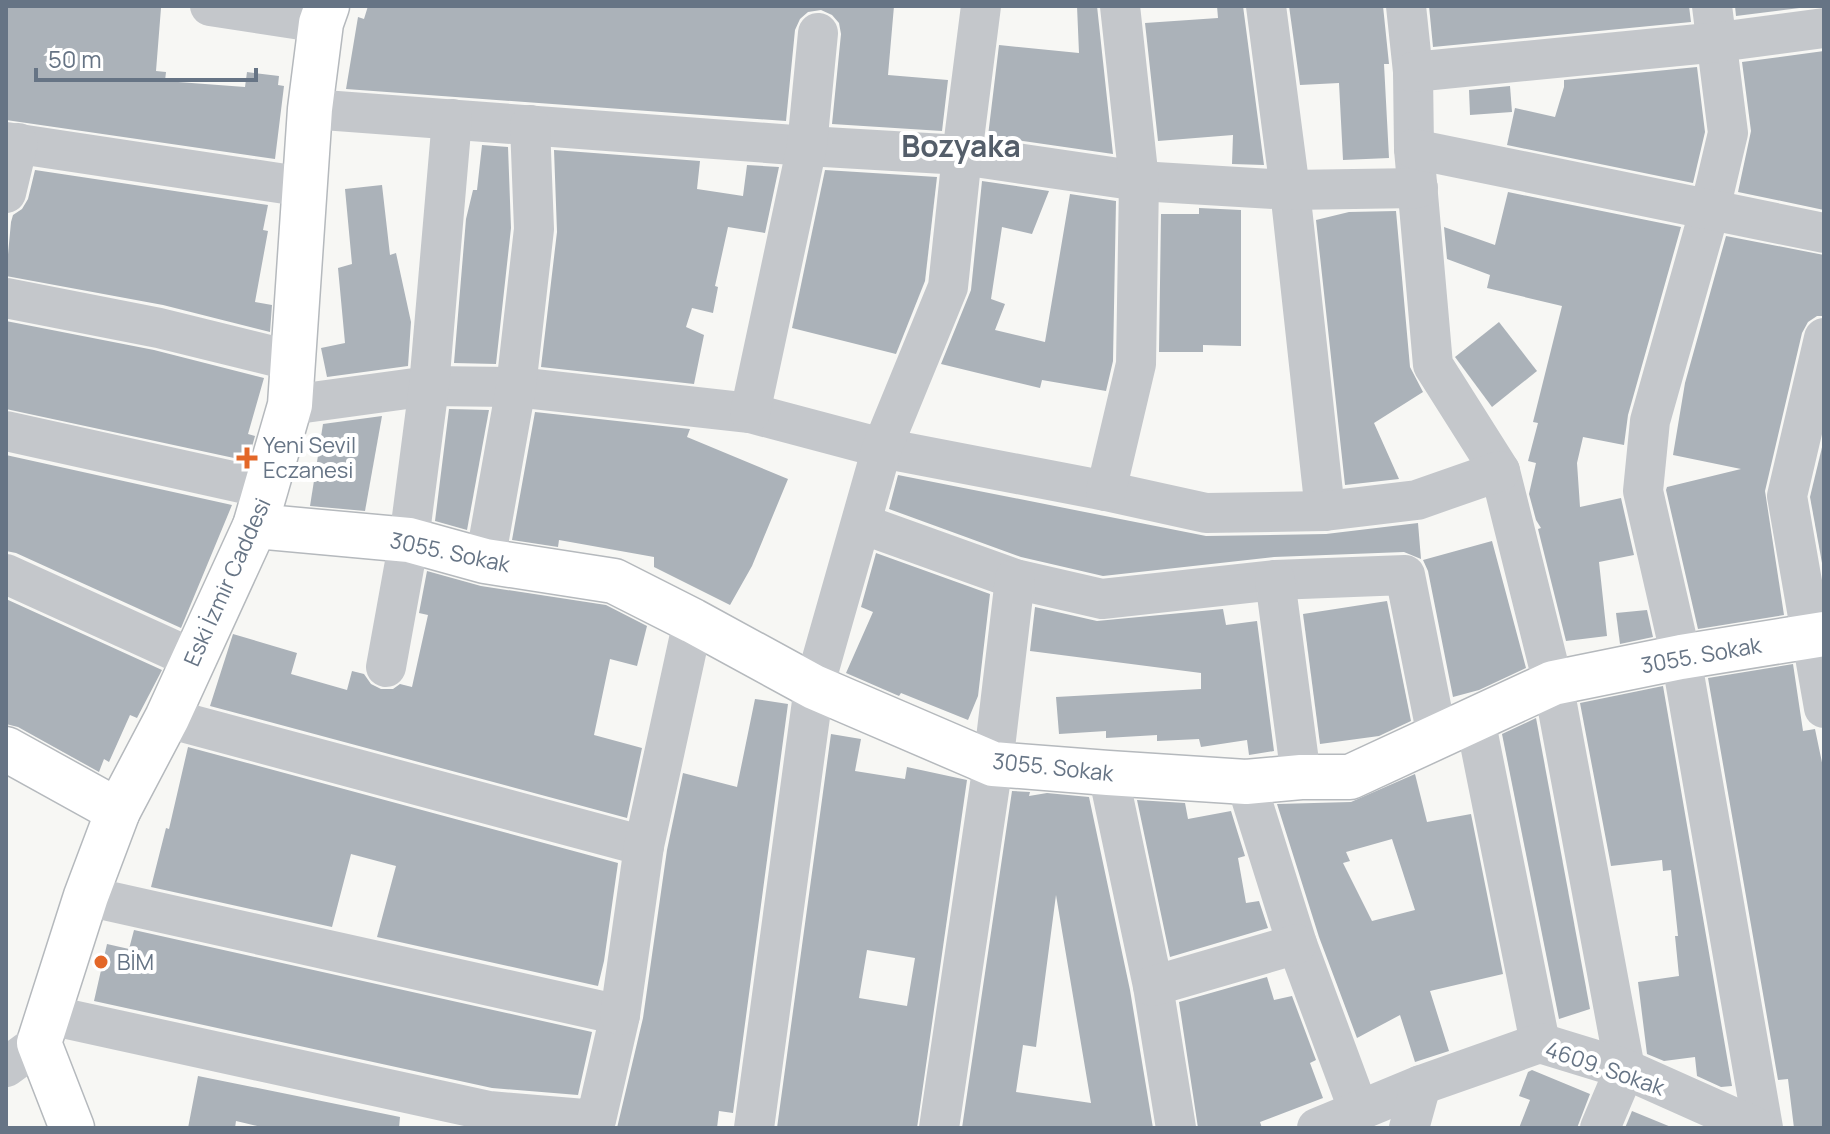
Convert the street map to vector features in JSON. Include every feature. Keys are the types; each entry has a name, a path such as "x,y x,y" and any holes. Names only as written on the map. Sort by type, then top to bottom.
{"main road":[{"name":"Eski İzmir Caddesi","path":"31,1042 118,811 167,718 262,507 290,405 310,109 324,14"},
{"name":"3055. Sokak","path":"262,507 409,540 485,561 614,581 814,687 993,764 1246,782 1350,777 1553,683 1681,657 1817,635"},
{"path":"6,749 118,811"},
{"path":"31,1042 72,1128"}],"street":[{"path":"210,6 324,14"},
{"path":"754,1128 814,687 882,448 948,287 981,6"},
{"path":"1106,491 1136,364 1139,181 1120,6"},
{"path":"1266,6 1290,190 1325,511"},
{"path":"1406,6 1433,365 1500,471 1553,683 1625,1069 1600,1128"},
{"path":"1413,72 1715,24 1824,28"},
{"path":"1715,24 1728,133 1710,209 1650,421 1643,491 1681,657 1760,1128"},
{"path":"750,413 807,146 818,33"},
{"path":"310,109 962,155 1139,181 1290,190 1416,168 1710,209 1824,233"},
{"path":"386,667 409,540 429,386 452,119"},
{"path":"485,561 516,387 534,229 530,125"},
{"path":"6,193 12,142 305,187"},
{"path":"6,298 159,328 293,361"},
{"path":"1824,338 1787,496 1817,635 1824,708"},
{"path":"290,405 429,386 516,387 750,413 882,448 1206,513 1325,511 1417,500 1500,471"},
{"path":"6,431 262,507"},
{"path":"862,524 1015,579 1102,599 1275,580 1405,575 1456,727 1540,1043"},
{"path":"6,574 193,659"},
{"path":"939,1128 993,764 1015,579"},
{"path":"1275,580 1301,777"},
{"path":"31,1042 488,1119 596,1120 620,1015 644,846 693,621"},
{"path":"167,718 644,846"},
{"path":"1108,773 1153,986 1176,1128"},
{"path":"1246,782 1297,944 1359,1111"},
{"path":"86,896 620,1015"},
{"path":"1153,986 1297,944"},
{"name":"4609. Sokak","path":"1317,1128 1421,1085 1540,1043 1625,1069 1760,1128"},
{"path":"1409,1128 1421,1085"}],"building":[{"path":"6,6 161,8 156,71 166,72 165,81 245,87 247,72 279,76 278,85 284,86 275,159 6,120"},
{"path":"368,6 894,6 888,75 948,80 942,131 832,124 841,34 839,23 821,10 808,12 795,30 786,121 346,89 358,17 364,19"},
{"path":"1077,6 1097,6 1113,154 988,136 999,45 1079,53"},
{"path":"1217,6 1243,6 1264,165 1232,164 1233,135 1158,141 1145,23 1218,18"},
{"path":"1289,6 1383,6 1389,64 1384,64 1389,158 1343,160 1339,83 1300,85"},
{"path":"1429,6 1689,6 1691,22 1433,47"},
{"path":"1735,6 1815,6 1736,16"},
{"path":"1824,51 1824,210 1738,192 1751,131 1742,62"},
{"path":"1697,67 1705,132 1693,183 1507,145 1515,108 1555,117 1564,80"},
{"path":"1510,86 1512,112 1470,115 1469,90"},
{"path":"482,145 508,147 511,228 496,364 454,363 466,219 473,190 477,190"},
{"path":"554,150 700,161 697,189 743,196 747,165 779,167 765,233 728,227 715,286 718,287 713,313 692,308 686,327 704,335 694,384 541,367 557,232"},
{"path":"35,170 268,205 263,230 268,231 255,302 272,305 270,332 163,305 6,276 11,222 13,215 22,209 28,199"},
{"path":"825,170 937,177 925,281 896,354 792,328"},
{"path":"982,181 1049,191 1032,234 1002,227 991,299 1005,304 995,330 1045,342 1070,194 1116,201 1113,361 1106,391 1042,380 1040,388 941,364 971,290"},
{"path":"382,185 390,255 396,253 411,322 408,366 327,377 321,348 345,343 338,268 352,264 345,189"},
{"path":"1508,192 1681,227 1628,415 1624,445 1583,437 1577,463 1580,507 1621,498 1634,555 1599,562 1607,636 1566,641 1538,529 1541,528 1529,494 1536,463 1528,461 1538,423 1533,422 1562,306 1487,288 1490,275 1447,259 1444,227 1495,245"},
{"path":"1199,208 1241,210 1241,346 1203,345 1203,352 1159,352 1161,214 1199,214"},
{"path":"1396,211 1410,367 1423,392 1374,423 1399,479 1345,485 1316,220 1349,212"},
{"path":"1726,236 1824,255 1824,316 1817,316 1808,322 1802,333 1765,491 1784,615 1698,629 1666,490 1667,487 1741,469 1673,455 1685,383"},
{"path":"6,321 154,350 264,378 248,434 255,436 248,461 6,409"},
{"path":"1499,322 1537,371 1492,407 1455,357"},
{"path":"449,409 489,410 467,530 435,521"},
{"path":"535,412 690,429 687,437 788,479 752,566 730,605 654,567 654,557 559,540 558,547 512,540"},
{"path":"382,416 365,511 310,506 323,424"},
{"path":"1824,439 1824,574 1810,497"},
{"path":"6,455 232,505 181,628 6,551"},
{"path":"898,475 1206,536 1326,534 1418,523 1421,559 1404,552 1274,557 1103,576 1021,557 889,509"},
{"path":"1492,541 1526,668 1479,690 1453,697 1428,571 1423,560"},
{"path":"876,553 990,594 978,696 968,720 901,693 899,696 846,673 873,612 861,607"},
{"path":"427,571 481,586 606,605 647,626 637,666 610,659 594,735 642,748 627,818 210,706 233,634 297,653 291,674 347,690 352,671 364,674 371,684 381,689 393,689 400,684 412,687 428,615 419,613"},
{"path":"6,599 162,670 137,718 130,715 109,762 104,759 99,772 18,727 6,724"},
{"path":"1387,601 1411,721 1379,736 1320,744 1303,614"},
{"path":"1035,607 1097,621 1223,609 1226,625 1257,621 1274,751 1249,755 1247,740 1201,747 1199,739 1157,741 1157,735 1106,738 1106,731 1059,734 1056,697 1201,689 1201,673 1030,651"},
{"path":"1647,610 1653,637 1620,644 1616,613"},
{"path":"1793,664 1803,731 1815,729 1824,772 1824,1128 1794,1128 1788,1079 1778,1080 1708,678"},
{"path":"1663,686 1732,1086 1721,1087 1697,1076 1695,1057 1664,1061 1647,1054 1638,982 1679,976 1671,870 1663,871 1662,860 1611,866 1580,703"},
{"path":"755,699 788,704 733,1113 719,1111 717,1128 617,1128 643,1018 667,850 683,773 737,787"},
{"path":"1536,718 1590,1009 1559,1019 1502,734"},
{"path":"831,734 861,739 855,771 905,779 907,767 967,780 917,1128 777,1128","holes":["867,950 915,958 907,1006 859,998"]},
{"path":"188,747 618,863 598,986 377,937 396,866 351,854 332,927 151,887 166,828 169,829"},
{"path":"1415,774 1427,822 1471,814 1503,974 1430,991 1449,1051 1415,1062 1400,1015 1357,1038 1319,937 1277,804 1351,802","holes":["1392,839 1415,910 1372,921 1343,863 1350,861 1346,852"]},
{"path":"1012,791 1030,792 1029,796 1047,793 1089,797 1130,990 1153,1128 962,1128","holes":["1056,895 1091,1103 1016,1092 1023,1045 1036,1047"]},
{"path":"1137,800 1185,803 1188,819 1231,811 1245,856 1238,858 1246,903 1259,901 1268,928 1170,957"},
{"path":"134,930 592,1032 578,1095 492,1088 94,1001 107,944 129,949"},
{"path":"1267,977 1274,1000 1292,996 1316,1060 1310,1063 1323,1098 1260,1122 1262,1128 1198,1128 1179,1002"},
{"path":"1532,1070 1590,1094 1577,1128 1519,1128 1530,1100 1519,1096 1528,1072"},
{"path":"198,1076 400,1117 399,1128 266,1128 236,1121 235,1128 188,1128"},
{"path":"1632,1111 1671,1127 1671,1128 1625,1128"}],"place":[{"name":"Yeni Sevil Eczanesi","path":"247,458"},
{"name":"BİM","path":"101,962"}],"district":[{"name":"Bozyaka","path":"961,145"}]}
